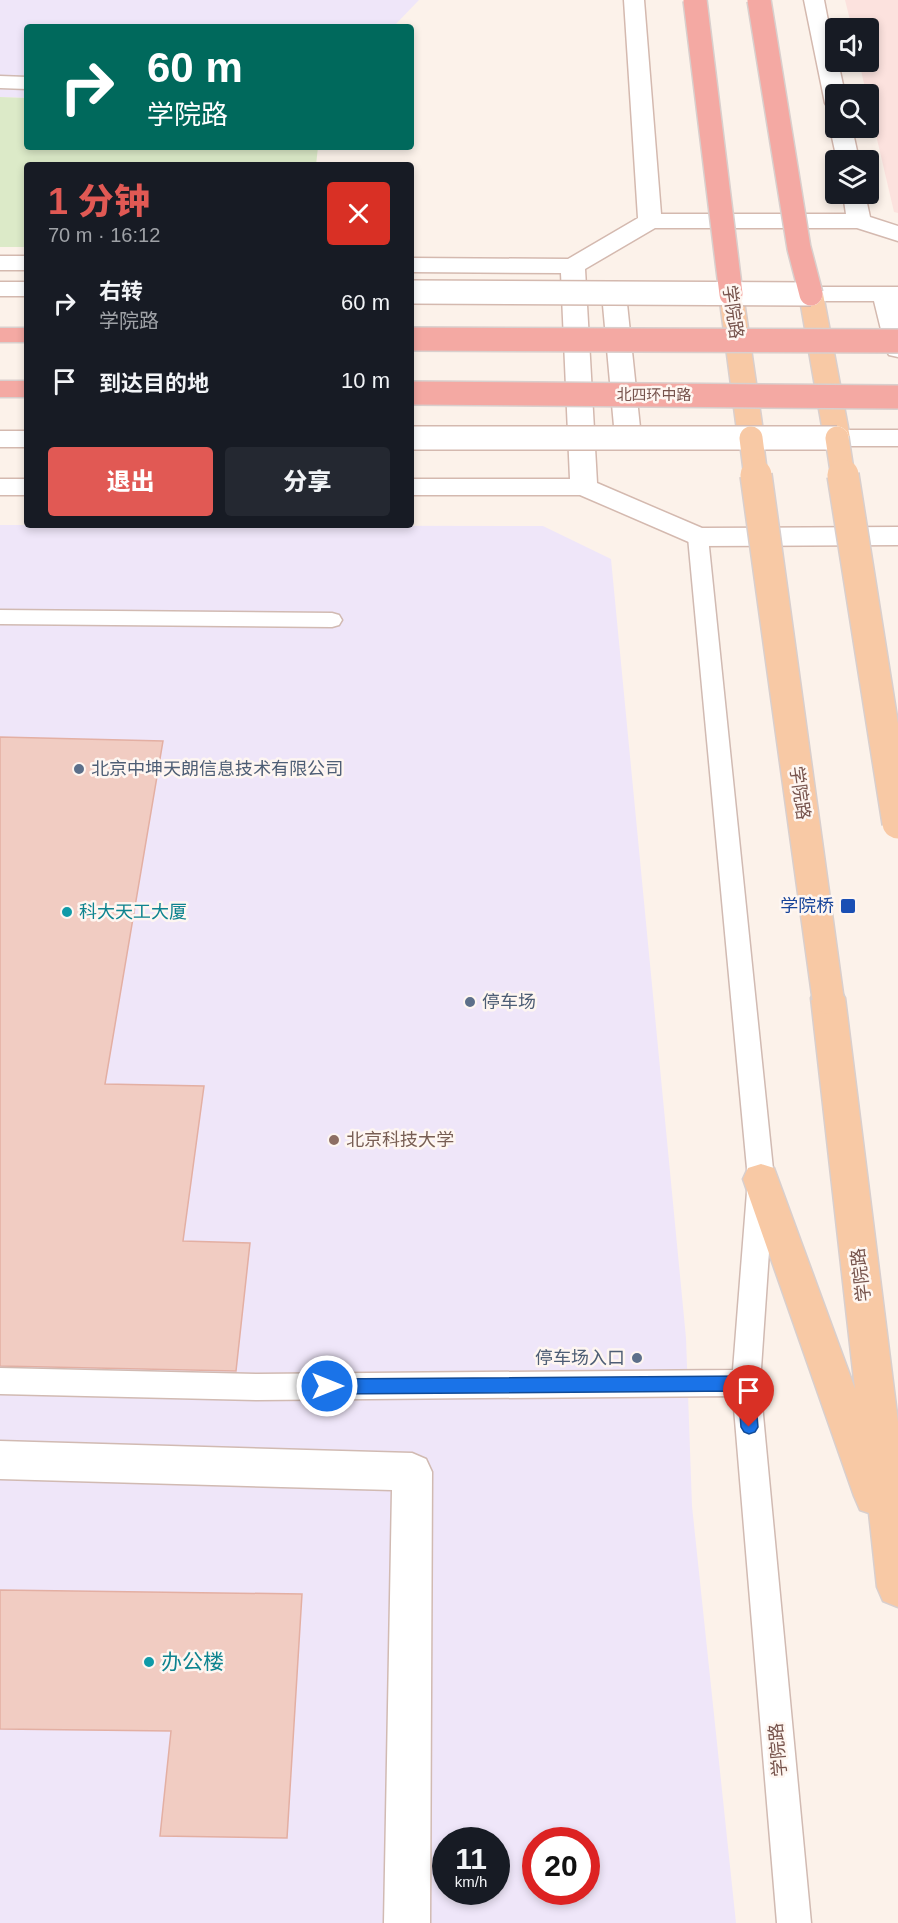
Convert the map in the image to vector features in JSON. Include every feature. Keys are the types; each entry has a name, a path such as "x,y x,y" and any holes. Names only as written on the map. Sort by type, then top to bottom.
{"highway":[{"name":"学院路","path":"695,0 730,294"},
{"path":"759,0 799,248 811,294"},
{"path":"0,335 24,335"},
{"path":"414,339 898,341"},
{"path":"0,389 24,389"},
{"name":"北四环中路","path":"414,393 898,397"}],"main road":[{"name":"学院路","path":"730,294 828,998 896,1569"},
{"path":"811,294 837,438 898,823"},
{"path":"761,1179 896,1569"}],"street":[{"path":"634,0 650,221"},
{"path":"814,0 832,84"},
{"path":"0,82 24,83"},
{"path":"856,204 859,221"},
{"path":"414,265 573,266 650,221 859,221 898,234"},
{"path":"0,263 24,263"},
{"path":"573,266 584,487"},
{"path":"0,289 24,289"},
{"path":"414,292 891,294 898,350"},
{"path":"614,294 628,437"},
{"path":"414,438 898,438"},
{"path":"0,439 24,439"},
{"path":"0,487 24,487"},
{"path":"414,487 584,487 698,537 898,536"},
{"path":"0,1460 412,1472 407,1923"}],"lane":[{"name":"学院路","path":"698,537 761,1179 746,1383 794,1923"},
{"path":"0,616 332,620"},
{"path":"0,1381 257,1387 746,1383"}],"shaded area":[{"path":"0,0 419,0 396,24 24,24 24,98 0,97"},
{"path":"845,0 898,0 898,213 894,212 877,138 879,138 879,84 864,84 861,72 879,72 879,18 850,18"},
{"name":"北京科技大学","path":"0,525 24,525 24,528 543,526 611,559 686,1338 692,1506 736,1923 0,1923"}],"green space":[{"path":"0,97 24,98 24,150 318,150 316,162 24,162 24,247 0,247"}],"building":[{"name":"科大天工大厦","path":"0,737 163,741 105,1084 204,1086 183,1241 250,1243 236,1371 0,1366"},
{"name":"办公楼","path":"0,1590 302,1594 287,1838 160,1836 171,1731 0,1729"}],"place":[{"name":"北京中坤天朗信息技术有限公司","path":"79,769"},
{"name":"学院桥","path":"848,906"},
{"name":"科大天工大厦","path":"67,912"},
{"name":"停车场","path":"470,1002"},
{"name":"北京科技大学","path":"334,1140"},
{"name":"停车场入口","path":"637,1358"},
{"name":"办公楼","path":"149,1662"}],"route":[{"path":"327,1386 746,1383 749,1427"}]}
